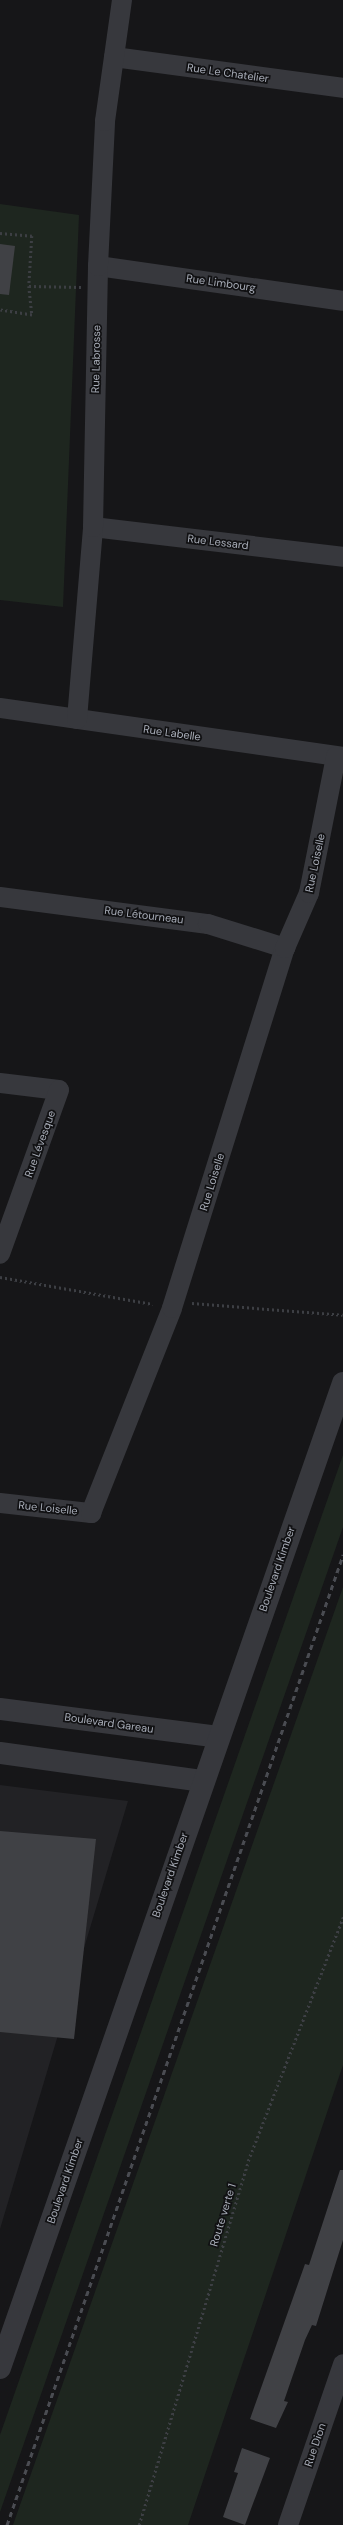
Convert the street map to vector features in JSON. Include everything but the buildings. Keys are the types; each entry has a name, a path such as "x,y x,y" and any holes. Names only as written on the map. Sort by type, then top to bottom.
{"street":[{"name":"Rue Labrosse","path":"77,719 93,527 98,266 105,121 122,0"},
{"name":"Rue Le Chatelier","path":"114,57 343,88"},
{"name":"Rue Limbourg","path":"98,266 343,301"},
{"name":"Rue Lessard","path":"93,527 343,557"},
{"name":"Rue Labelle","path":"0,708 339,757"},
{"name":"Rue Loiselle","path":"0,1503 91,1513 173,1305 286,948 310,893 339,757"},
{"name":"Rue Létourneau","path":"0,897 208,924 286,948"},
{"name":"Rue Lévesque","path":"0,1083 59,1090 0,1254"},
{"name":"Boulevard Kimber","path":"0,2368 203,1781 343,1383"},
{"name":"Boulevard Gareau","path":"0,1709 218,1738"},
{"path":"0,1752 203,1781"},
{"name":"Rue Dion","path":"288,2525 340,2385 343,2364"}],"path":[{"path":"0,233 32,236 29,286 32,315 0,310"},
{"path":"29,286 84,287"},
{"path":"0,1277 173,1305 343,1315"},
{"name":"Route verte 1","path":"139,2525 248,2160 343,1917"}],"shaded area":[{"path":"0,204 79,215 63,607 0,600"},
{"path":"343,1455 343,1527 0,2512 0,2435"},
{"path":"343,1587 343,2065 188,2525 13,2525"},
{"path":"0,1785 128,1801 0,2229"}],"railway":[{"path":"7,2525 343,1555"}]}
